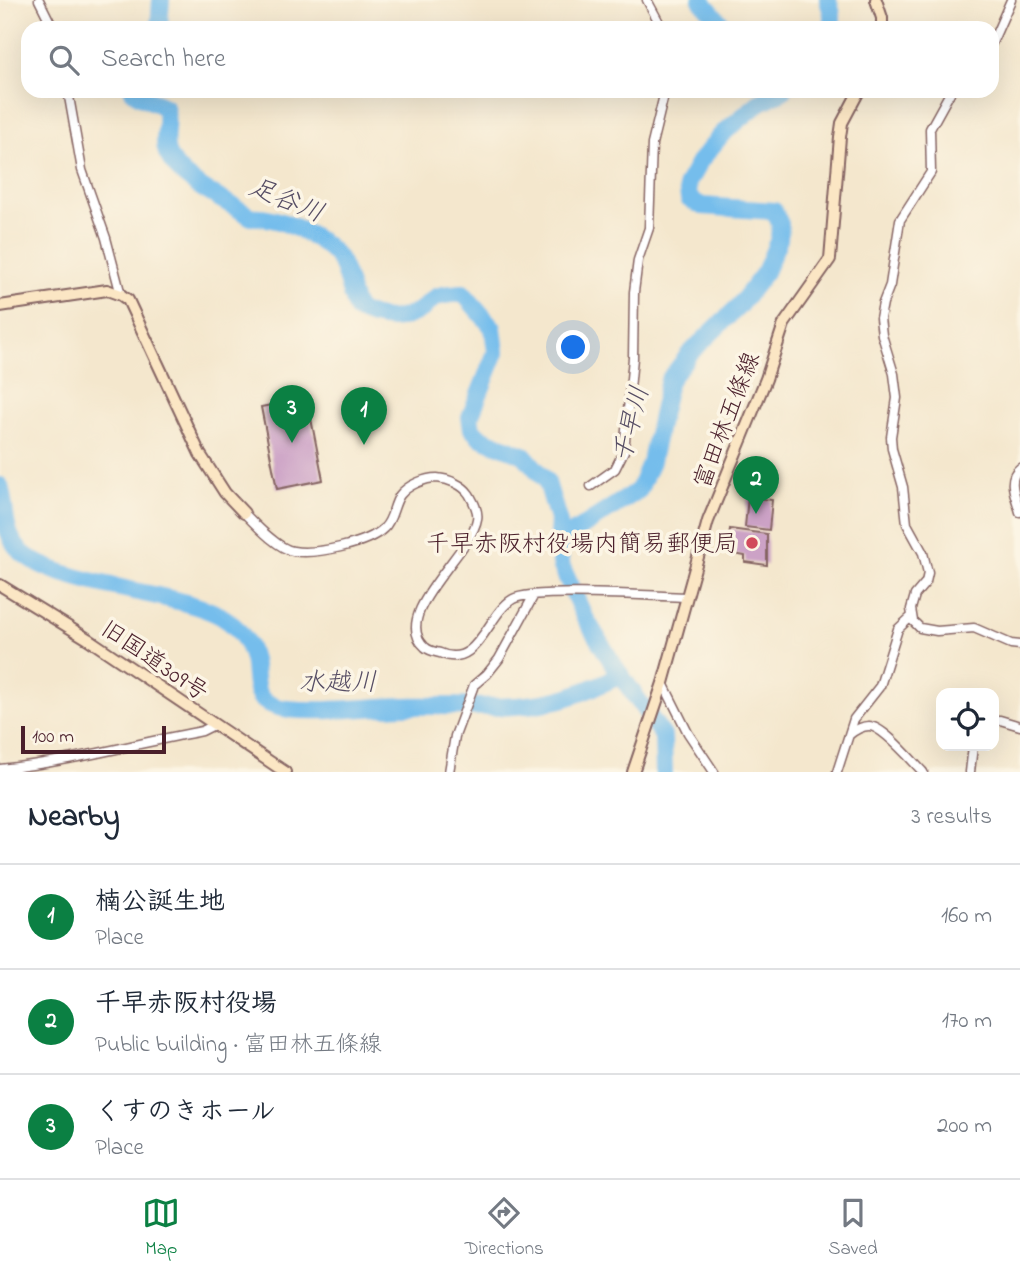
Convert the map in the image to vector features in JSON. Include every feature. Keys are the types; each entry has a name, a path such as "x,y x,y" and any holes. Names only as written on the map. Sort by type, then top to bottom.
{"main road":[{"path":"876,0 882,21"},
{"name":"富田林五條線","path":"634,769 663,683 708,521 766,379 784,324 830,259 839,137 842,123 855,98"},
{"path":"0,306 107,290 128,300 200,454 225,493 244,513"},
{"name":"旧国道309号","path":"0,585 88,639 285,772"}],"street":[{"path":"38,0 49,21"},
{"path":"647,0 658,21"},
{"path":"999,27 1011,0"},
{"path":"69,98 82,170 106,239 121,295"},
{"path":"591,486 615,469 624,451 634,358 634,292 638,260 649,228 652,144 663,98"},
{"path":"947,98 930,129 931,172 900,220 890,285 880,317 897,398 891,437 892,449 903,488 907,524 923,553 928,573 926,583 915,595 911,609 913,621 920,628 937,631 974,628 1011,644 1020,645"},
{"path":"1020,468 1013,474 1012,480 1020,512"},
{"path":"244,513 292,552 318,550 375,537 387,526 401,494 423,480 438,478 456,483 466,490 474,502 478,517 471,537 422,603 416,622 418,635 425,647 445,656 463,656 477,644 497,612 515,598 592,594 687,597"},
{"path":"449,772 455,736 474,685 499,659 534,595"},
{"path":"837,772 854,719 880,686 898,629 912,616"},
{"path":"663,683 688,733 713,772"},
{"path":"999,720 1020,726"},
{"path":"0,769 96,754 202,731 214,725"},
{"path":"849,735 867,725 878,728 923,772"},
{"path":"970,772 972,751"}],"building":[{"path":"307,398 323,480 277,489 261,407"},
{"path":"748,497 772,500 769,530 745,527"},
{"path":"730,529 767,534 767,565 745,562 745,556 734,554 735,547 728,546"}],"waterway":[{"name":"足谷川","path":"160,21 161,0"},
{"path":"701,0 719,21"},
{"name":"千早川","path":"828,0 832,21"},
{"name":"足谷川","path":"145,98 165,107 166,150 184,175 251,217 286,224 322,242 338,258 357,310 382,318 406,317 437,297 463,293 493,328 496,352 470,417 472,429 481,438 524,455 547,482 559,523 557,543 562,567 584,616 615,667 663,736 664,772"},
{"name":"千早川","path":"557,543 639,490 651,461 669,380 690,353 738,307 765,272 779,239 780,224 774,211 702,206 689,199 687,184 700,161 722,134 759,103 769,98"},
{"name":"水越川","path":"0,486 12,539 31,559 53,570 198,606 219,615 236,628 245,640 253,660 260,697 278,707 316,710 404,706 519,706 565,698 621,675"}],"place":[{"name":"くすのきホール","path":"292,443"},
{"name":"楠公誕生地","path":"364,445"},
{"name":"千早赤阪村役場","path":"756,514"},
{"name":"千早赤阪村役場内簡易郵便局","path":"752,543"}]}
